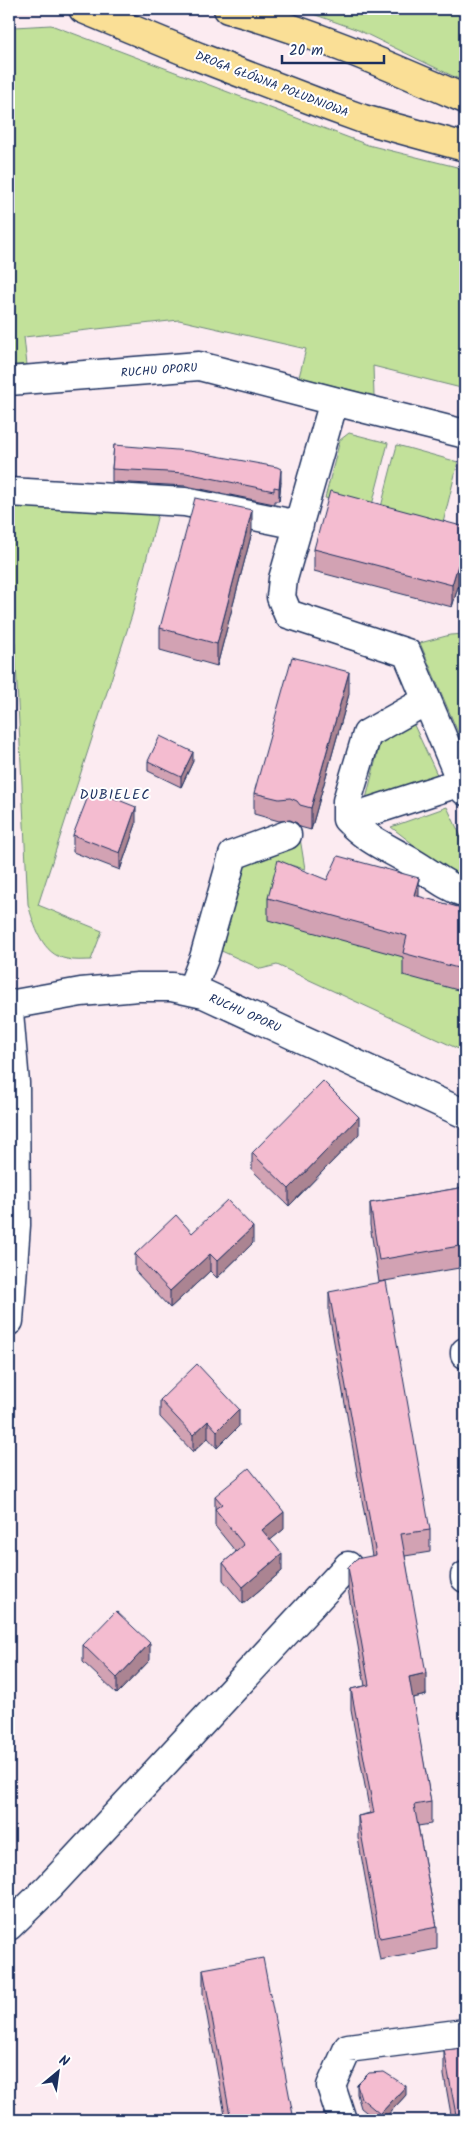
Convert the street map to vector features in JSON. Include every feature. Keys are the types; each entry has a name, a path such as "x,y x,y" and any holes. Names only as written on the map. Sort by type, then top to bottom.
{"main road":[{"name":"DROGA GŁÓWNA POŁUDNIOWA","path":"83,9 199,57 363,119 465,147"},
{"path":"228,9 334,43 465,99"}],"street":[{"name":"RUCHU OPORU","path":"9,381 199,366 465,434"},
{"path":"334,401 283,580 282,597 288,614 407,654 463,787 347,819"},
{"path":"9,492 185,502 299,525"},
{"path":"428,703 416,707 366,734 347,801 347,819 361,834 415,864 454,889 465,893"},
{"path":"191,991 204,958 233,855 287,835"},
{"name":"RUCHU OPORU","path":"9,1005 81,992 120,989 172,987 204,994 465,1114"},
{"path":"9,1012 15,1083 16,1215 9,1321"},
{"path":"9,1926 49,1887 348,1566"},
{"path":"342,2120 331,2086 348,2048 465,2033"}],"green space":[{"path":"299,9 465,9 465,82 358,30"},
{"path":"51,25 368,145 465,169 465,389 373,366 374,396 299,377 306,349 179,320 24,337 27,365 9,365 9,30 14,27"},
{"path":"349,433 388,443 371,509 325,498 340,440"},
{"path":"397,445 458,462 443,523 381,507"},
{"path":"9,501 158,514 132,615 38,905 102,931 91,960 67,959 51,952 36,930 28,904 15,644 9,619"},
{"path":"465,634 465,749 420,643 450,635"},
{"path":"413,723 440,781 364,807 380,743"},
{"path":"447,807 465,845 465,878 459,880 391,827"},
{"path":"300,838 305,869 283,863 408,957 465,992 465,1052 277,965 261,969 215,948 245,860"}],"building":[{"path":"114,445 189,451 277,467 281,469 279,488 274,487 274,491 186,473 112,469"},
{"path":"330,491 465,527 465,567 458,565 452,585 314,549"},
{"path":"195,498 252,510 217,644 160,628"},
{"path":"292,657 349,672 311,808 300,805 297,801 290,798 279,799 254,793"},
{"path":"160,736 193,752 181,777 148,761"},
{"path":"91,789 136,807 120,853 73,835"},
{"path":"338,856 419,878 414,895 465,909 465,970 403,953 407,936 268,898 278,860 327,880"},
{"path":"323,1081 359,1117 289,1189 252,1153"},
{"path":"465,1187 465,1245 379,1260 370,1203"},
{"path":"227,1200 253,1227 217,1261 210,1254 170,1291 135,1254 176,1215 192,1233"},
{"path":"386,1281 430,1530 401,1534 426,1673 409,1677 431,1802 414,1805 437,1927 380,1938 358,1816 374,1813 351,1689 369,1685 348,1567 356,1559 376,1555 329,1292"},
{"path":"197,1364 239,1409 217,1431 208,1421 193,1435 160,1400"},
{"path":"249,1468 284,1512 262,1530 282,1554 243,1587 223,1563 244,1545 215,1509 222,1504 215,1496"},
{"path":"461,1583 465,1583 465,1592 464,1592"},
{"path":"116,1611 150,1643 117,1678 83,1645"},
{"path":"263,1958 294,2120 231,2120 203,1969"},
{"path":"465,2048 465,2120 457,2120 444,2050"},
{"path":"384,2072 406,2086 380,2114 361,2098 357,2085 369,2073"}],"district":[{"name":"DUBIELEC","path":"115,794"}]}
